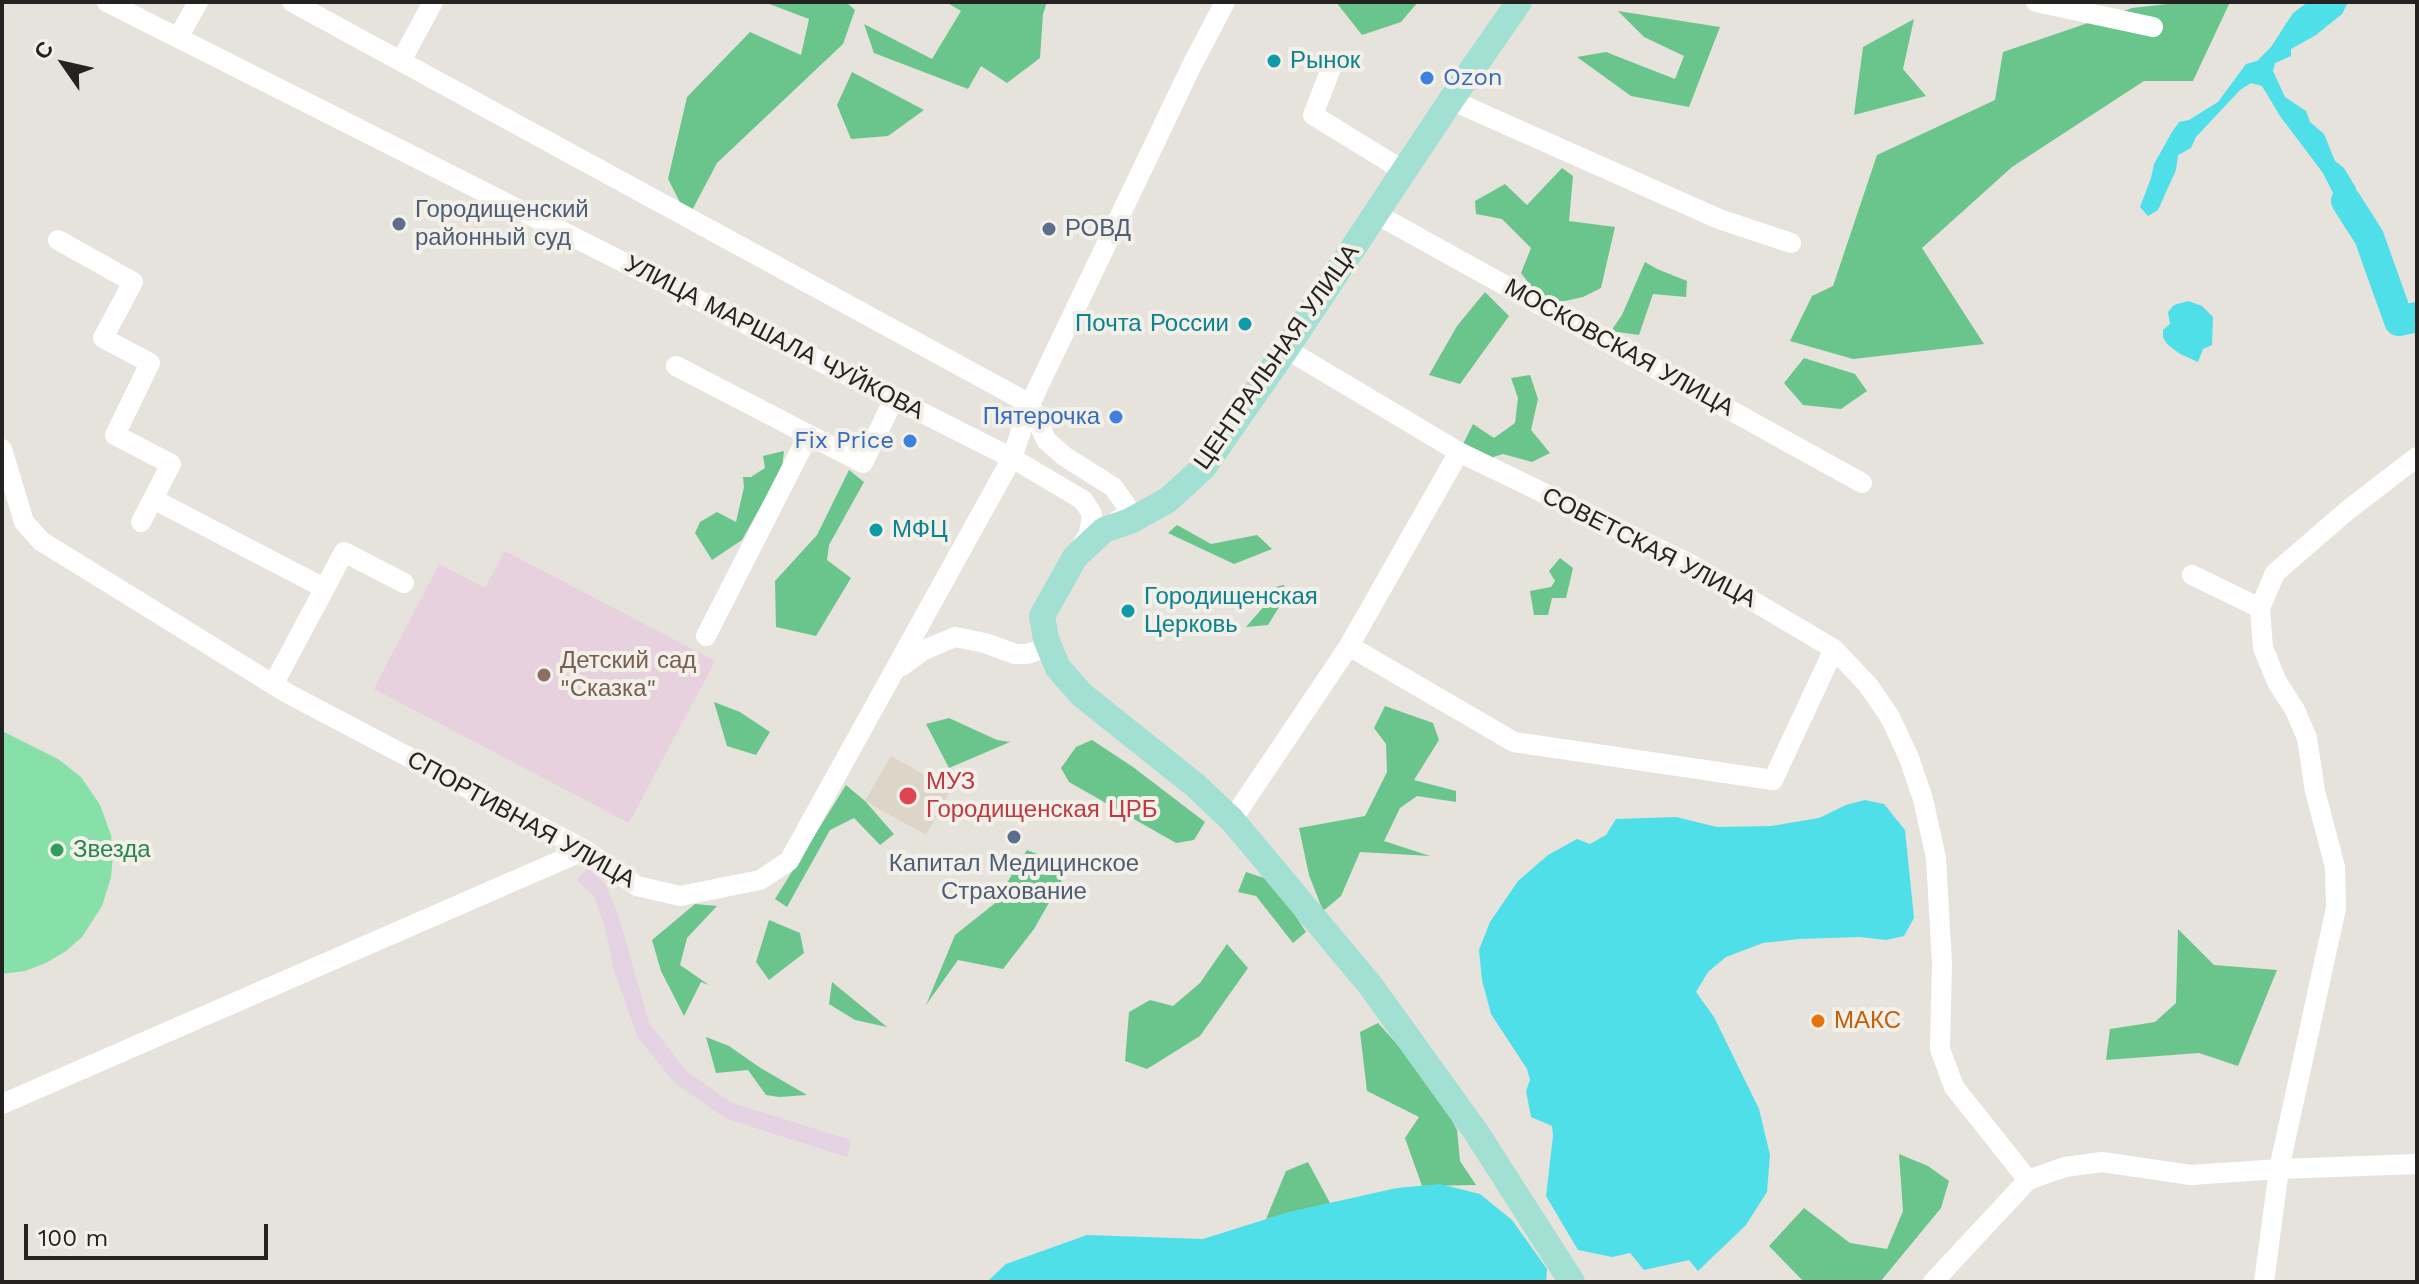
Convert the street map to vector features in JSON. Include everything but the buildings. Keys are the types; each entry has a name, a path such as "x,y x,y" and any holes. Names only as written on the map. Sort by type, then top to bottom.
{"main road":[{"name":"ЦЕНТРАЛЬНАЯ УЛИЦА","path":"1054,658 1042,616 1075,557 1104,530 1130,521 1168,500 1203,468 1519,2"},
{"path":"1054,658 1082,695 1184,776 1232,820 1370,985 1476,1132 1572,1282"}],"street":[{"name":"УЛИЦА МАРШАЛА ЧУЙКОВА","path":"107,2 1012,458 1083,500 1092,514"},
{"path":"178,38 198,2"},
{"path":"292,2 1030,404 1046,440 1064,456 1128,497 1141,495 1168,500"},
{"path":"401,61 433,2"},
{"name":"СПОРТИВНАЯ УЛИЦА","path":"2,449 24,522 41,541 273,685 585,850 637,886 680,896 760,880 789,861 1012,458 1030,404 1225,2"},
{"path":"2036,2 2153,27"},
{"path":"1330,71 1313,115 1404,171"},
{"path":"1451,100 1719,219 1791,243"},
{"name":"МОСКОВСКАЯ УЛИЦА","path":"1376,214 1862,483"},
{"path":"58,240 133,282 103,338 150,363 115,435 171,464 141,522"},
{"name":"СОВЕТСКАЯ УЛИЦА","path":"1286,349 1459,452 1692,565 1834,649 1868,685 1890,717 1909,758 1923,799 1936,858 1940,908 1940,1049 1954,1087 2028,1180"},
{"path":"676,366 863,463 894,399"},
{"path":"706,636 808,436"},
{"path":"1232,820 1349,646 1459,452"},
{"path":"2264,1282 2279,1169 2336,908 2335,867 2315,791 2307,738 2263,648 2260,608 2275,573 2348,510 2417,457"},
{"path":"1075,557 1089,534 1092,514 1130,521 1126,505 1113,487"},
{"path":"153,499 324,588"},
{"path":"273,685 344,552 404,583"},
{"path":"2192,575 2260,608"},
{"path":"896,670 924,650 955,637 1015,654 1054,658"},
{"path":"1349,646 1514,742 1773,780 1834,649"},
{"path":"2,1104 585,850"},
{"path":"1933,1282 2028,1180 2065,1167 2102,1162 2191,1175 2417,1164"}],"shaded area":[{"name":"Детский сад \"Сказка\"","path":"505,551 715,661 629,823 374,689 439,564 485,588"},
{"name":"МУЗ Городищенская ЦРБ","path":"891,756 951,790 926,835 865,801"},
{"path":"588,868 606,885 620,921 649,1023 686,1071 732,1103 851,1140 847,1157 727,1119 676,1084 638,1038 614,970 605,927 594,896 577,880"}],"green space":[{"path":"764,2 846,2 855,10 843,44 717,163 688,218 668,179 687,97 750,32 801,55 809,19"},
{"path":"946,2 1047,2 1043,14 1040,58 1007,83 981,66 968,89 874,53 864,24 932,59 961,11"},
{"path":"1336,2 1418,2 1401,22 1362,35"},
{"path":"2185,2 2230,2 2193,81 2144,81 2012,167 1922,248 1984,344 1853,359 1790,341 1812,296 1833,286 1877,155 1995,100 2003,52 2132,8"},
{"path":"1618,11 1720,27 1689,107 1631,96 1577,57 1606,52 1675,79 1684,56 1644,37"},
{"path":"1914,19 1903,69 1926,96 1854,115 1863,47"},
{"path":"852,72 924,110 888,136 851,139 837,105"},
{"path":"1562,168 1573,176 1569,221 1615,227 1601,288 1583,297 1560,302 1537,294 1521,273 1531,248 1502,219 1476,214 1475,201 1505,184 1527,205"},
{"path":"1645,262 1687,281 1686,297 1653,294 1639,335 1611,331 1622,315"},
{"path":"1485,292 1509,316 1460,384 1429,375 1457,326"},
{"path":"1804,358 1855,374 1867,391 1841,409 1803,405 1784,383"},
{"path":"1530,375 1538,399 1531,430 1550,453 1532,462 1503,454 1487,459 1459,452 1473,424 1494,438 1515,423 1518,398 1511,378"},
{"path":"784,451 782,468 742,540 712,560 695,533 700,522 717,512 736,522 744,487 743,477 751,477 765,468 763,456"},
{"path":"849,470 864,482 829,545 827,560 851,578 816,636 776,627 775,581 817,535"},
{"path":"1177,525 1211,544 1257,535 1272,549 1234,564 1168,533"},
{"path":"1560,558 1573,568 1566,598 1552,598 1548,615 1534,615 1530,591 1551,587 1555,581 1549,571"},
{"path":"1284,585 1286,596 1268,625 1246,627 1266,604 1258,591"},
{"path":"714,702 740,712 770,732 756,755 727,746"},
{"path":"1385,706 1433,723 1439,740 1414,780 1456,791 1456,802 1417,796 1400,808 1384,841 1430,856 1360,852 1341,896 1323,911 1309,875 1299,828 1365,816 1387,772 1386,744 1374,728"},
{"path":"949,718 997,740 1010,742 949,768 926,724"},
{"name":"Звезда","path":"2,731 58,759 81,777 100,805 111,835 113,855 111,877 102,906 82,937 46,963 25,971 2,974"},
{"path":"1092,740 1205,822 1194,840 1176,843 1069,782 1061,768 1076,747"},
{"path":"846,785 894,834 880,845 854,818 830,830 787,907 775,899"},
{"path":"1027,850 1050,859 1066,873 1034,929 1003,969 958,960 926,1005 955,935 994,904"},
{"path":"1246,872 1273,881 1306,932 1293,943 1256,896 1238,892"},
{"path":"695,904 717,906 687,938 680,965 709,985 701,982 684,1016 661,971 652,940"},
{"path":"769,920 800,933 804,953 769,980 756,962"},
{"path":"2178,929 2214,965 2277,970 2238,1066 2199,1053 2106,1060 2110,1029 2155,1022 2176,1003"},
{"path":"1227,944 1248,968 1200,1036 1147,1069 1125,1061 1129,1012 1150,1000 1173,1006 1200,983"},
{"path":"832,982 887,1027 855,1020 829,1004"},
{"path":"1378,1023 1434,1085 1457,1130 1460,1161 1476,1185 1422,1186 1405,1138 1419,1117 1367,1091 1360,1032"},
{"path":"706,1037 729,1046 807,1095 766,1095 748,1070 716,1073"},
{"path":"1899,1154 1928,1166 1949,1181 1941,1208 1880,1282 1804,1282 1769,1246 1804,1208 1850,1243 1887,1249 1903,1211"},
{"path":"1308,1162 1330,1203 1266,1219 1286,1171"}],"water":[{"path":"2308,2 2348,2 2342,14 2316,35 2291,49 2291,56 2275,63 2273,71 2285,97 2306,111 2310,122 2324,134 2335,161 2344,168 2356,188 2372,234 2362,237 2339,205 2323,173 2280,116 2262,86 2251,83 2240,90 2196,137 2191,148 2178,155 2176,170 2158,210 2148,216 2140,207 2154,164 2179,122 2189,120 2218,102 2246,64 2257,61 2271,47 2293,13"},
{"path":"2188,301 2202,306 2213,317 2212,345 2203,349 2198,362 2180,354 2163,337 2163,330 2170,324 2168,312 2174,305"},
{"path":"1865,800 1884,804 1905,830 1914,918 1904,936 1886,940 1860,937 1763,943 1726,957 1708,972 1696,992 1714,1017 1759,1109 1770,1155 1767,1192 1746,1225 1698,1271 1689,1260 1644,1270 1630,1253 1612,1257 1578,1250 1546,1196 1552,1126 1531,1117 1526,1091 1530,1080 1527,1069 1491,1014 1482,980 1479,950 1490,922 1518,881 1548,855 1577,839 1590,844 1606,835 1616,819 1676,817 1717,827 1771,826 1819,818"},
{"path":"1440,1184 1480,1194 1512,1220 1547,1269 1546,1282 987,1282 1006,1264 1087,1235 1203,1239 1289,1212 1397,1188"}],"waterway":[{"path":"2346,201 2369,237 2399,321 2417,317"}],"place":[{"name":"Рынок","path":"1274,61"},
{"name":"Ozon","path":"1427,78"},
{"name":"Городищенский районный суд","path":"399,224"},
{"name":"РОВД","path":"1049,229"},
{"name":"Почта России","path":"1245,324"},
{"name":"Пятерочка","path":"1116,417"},
{"name":"Fix Price","path":"910,441"},
{"name":"МФЦ","path":"876,530"},
{"name":"Городищенская Церковь","path":"1128,611"},
{"name":"Детский сад \"Сказка\"","path":"544,675"},
{"name":"МУЗ Городищенская ЦРБ","path":"908,796"},
{"name":"Капитал Медицинское Страхование","path":"1014,837"},
{"name":"Звезда","path":"57,850"},
{"name":"МАКС","path":"1818,1021"}]}
